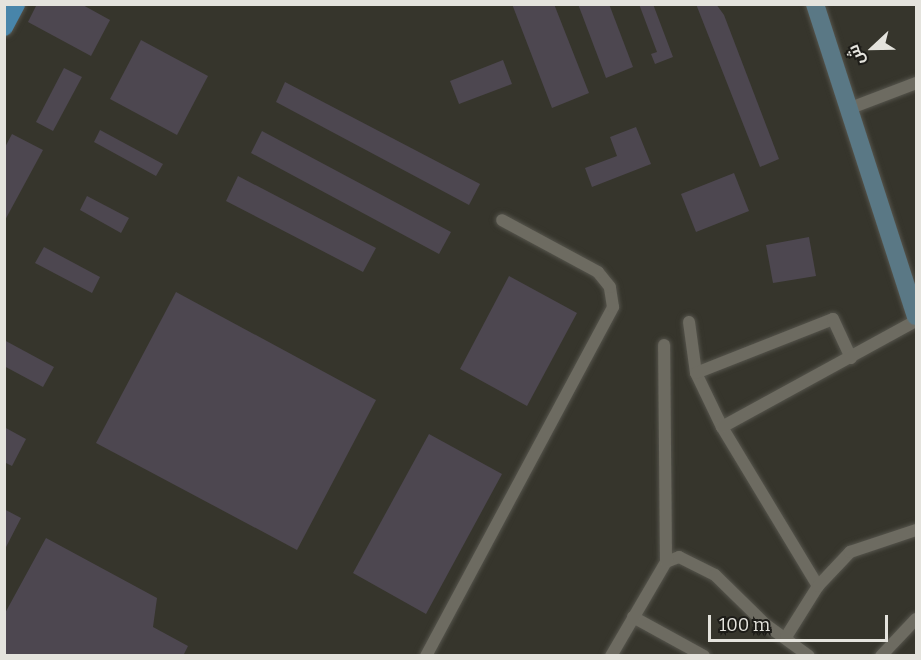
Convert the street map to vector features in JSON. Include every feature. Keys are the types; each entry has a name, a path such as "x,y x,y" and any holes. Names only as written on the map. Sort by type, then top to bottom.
{"main road":[{"path":"4,27 16,4"},
{"path":"815,4 916,315"}],"street":[{"path":"849,109 916,83"},
{"path":"426,656 613,307 610,287 598,273 502,220"},
{"path":"696,373 833,319 851,358"},
{"path":"722,427 916,321"},
{"path":"689,322 696,373 722,427 818,586"},
{"path":"611,656 666,562 664,345"},
{"path":"786,637 818,586 861,545 916,530"},
{"path":"666,562 679,556 715,575 765,624 786,637 809,656"},
{"path":"633,617 704,656"},
{"path":"881,656 916,619"}],"building":[{"path":"37,4 81,4 110,20 91,56 28,22"},
{"path":"512,4 554,4 589,93 552,108"},
{"path":"578,4 609,4 633,67 606,78"},
{"path":"639,4 653,4 673,57 655,64 651,54 657,52"},
{"path":"696,4 716,4 724,15 779,159 760,167"},
{"path":"141,40 208,76 177,135 110,99"},
{"path":"503,60 512,84 459,104 450,81"},
{"path":"64,68 82,77 53,131 36,122"},
{"path":"285,82 480,184 469,205 276,102"},
{"path":"636,127 651,164 592,187 585,168 617,156 610,137"},
{"path":"100,130 163,164 156,176 94,142"},
{"path":"262,131 451,232 439,254 251,153"},
{"path":"12,134 43,150 4,222 4,149"},
{"path":"734,173 749,211 696,232 681,194"},
{"path":"238,176 376,248 363,272 226,201"},
{"path":"87,196 129,218 121,233 80,210"},
{"path":"809,237 816,276 773,283 766,245"},
{"path":"44,247 100,277 92,293 35,263"},
{"path":"509,276 577,313 527,406 460,369"},
{"path":"176,292 376,400 297,550 96,443"},
{"path":"4,340 54,367 43,387 4,366"},
{"path":"4,427 26,439 12,466 4,462"},
{"path":"429,434 502,474 426,614 353,573"},
{"path":"4,509 21,518 4,551"},
{"path":"46,538 157,598 153,627 188,646 183,656 4,656 4,615"}]}
